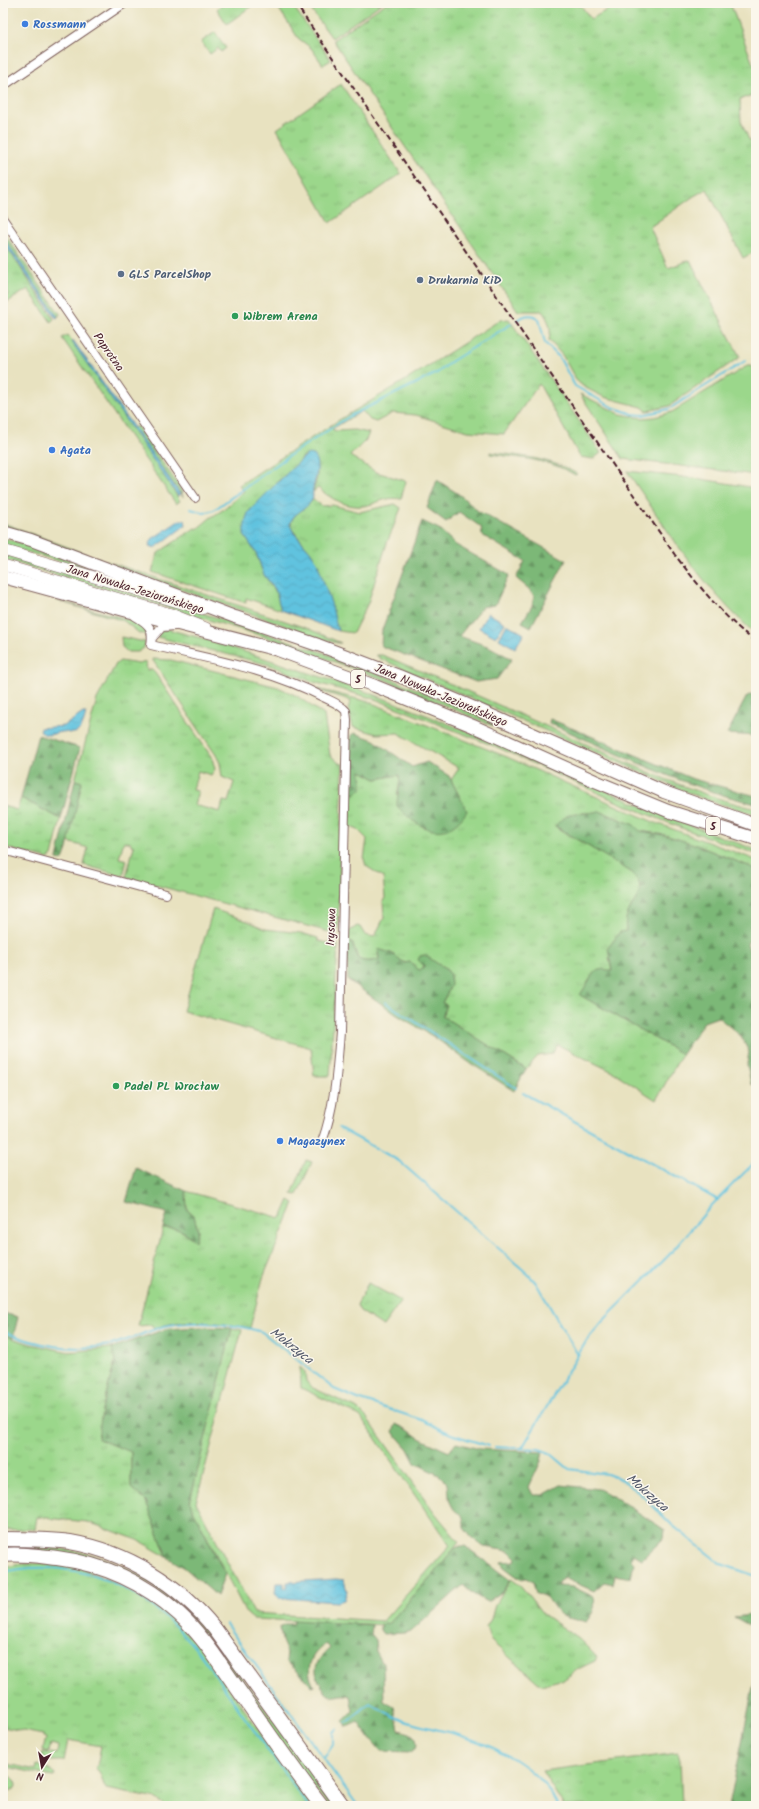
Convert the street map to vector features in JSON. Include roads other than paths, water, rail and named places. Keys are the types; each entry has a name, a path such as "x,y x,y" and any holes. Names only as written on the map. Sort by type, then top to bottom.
{"highway":[{"path":"6,1540 68,1542 101,1550 134,1563 157,1576 178,1591 198,1609 215,1629 343,1806"},
{"path":"3,1555 20,1554 80,1562 110,1571 150,1591 180,1615 213,1653 321,1805"},
{"path":"3,1563 45,1557"}],"main road":[{"name":"5","path":"3,532 94,564 235,617"},
{"name":"5","path":"3,577 124,610 214,632"},
{"name":"Jana Nowaka-Jeziorańskiego","path":"235,617 318,645 398,676 686,801 756,826"},
{"name":"Jana Nowaka-Jeziorańskiego","path":"214,632 278,650 375,686 473,726 595,781 670,812 756,839"},
{"path":"686,801 756,817"},
{"path":"670,812 756,847"}],"street":[{"path":"3,86 125,3"},
{"name":"Paprotna","path":"3,219 195,498"},
{"name":"Jana Nowaka-Jeziorańskiego","path":"3,550 182,604 235,617"},
{"name":"Jana Nowaka-Jeziorańskiego","path":"3,565 171,614 214,632"},
{"path":"124,610 148,624 152,638"},
{"path":"152,638 162,627 183,625"},
{"name":"Irysowa","path":"152,638 151,645 248,668 276,677 315,692 346,711 348,720 340,1032 334,1091 329,1122 322,1142"},
{"path":"3,850 166,894"}],"water":[{"path":"3,237 58,317 56,318 3,241"},
{"path":"73,340 180,494 178,496 72,342"},
{"path":"308,454 314,455 317,464 313,498 306,507 293,517 290,525 294,533 310,551 317,562 331,603 338,631 281,610 275,589 264,575 256,553 244,535 245,521 248,513 297,463"},
{"path":"180,520 185,520 186,525 155,548 149,546 152,539"},
{"path":"488,613 505,623 496,637 479,628"},
{"path":"507,624 524,634 515,648 499,639"},
{"path":"83,713 86,713 84,720 77,732 62,732 46,735 41,732 40,728 64,726"},
{"path":"336,1579 344,1580 347,1591 344,1600 337,1602 280,1598 275,1594 276,1583 284,1583 284,1588 287,1588 287,1582"}],"waterway":[{"path":"517,320 528,315 539,319 545,343 559,357 575,386 612,407 633,414 642,415 669,409 745,361"},
{"path":"191,509 204,513 214,510 293,453 350,416 437,373 452,361 511,324"},
{"path":"385,1002 516,1088"},
{"path":"523,1093 718,1200"},
{"path":"339,1128 399,1161 529,1275 536,1283 578,1355"},
{"path":"522,1448 587,1340 602,1322 669,1255 712,1205 756,1161"},
{"name":"Mokrzyca","path":"3,1331 42,1344 69,1348 83,1348 110,1345 131,1339 158,1328 176,1324 201,1323 252,1329 262,1332 334,1389 358,1399 422,1420 451,1434 489,1446"},
{"name":"Mokrzyca","path":"495,1447 539,1449 550,1453 569,1469 607,1474 623,1480 645,1498 672,1525 721,1564 756,1576"},
{"path":"3,1572 30,1568 56,1568 81,1572 105,1580 128,1591 150,1605 170,1622 201,1655 308,1806"},
{"path":"226,1624 358,1806"},
{"path":"346,1723 370,1703 388,1714 403,1720 476,1741 504,1753 530,1770 541,1781 558,1806"},
{"path":"324,1758 333,1745 333,1732 337,1729"}],"railway":[{"path":"295,3 675,555 703,590 733,623 756,642"}],"place":[{"name":"Rossmann","path":"25,24"},
{"name":"GLS ParcelShop","path":"121,274"},
{"name":"Drukarnia KiD","path":"420,280"},
{"name":"Wibrem Arena","path":"235,316"},
{"name":"Agata","path":"52,450"},
{"name":"Padel PL Wrocław","path":"116,1086"},
{"name":"Magazynex","path":"280,1141"}]}
